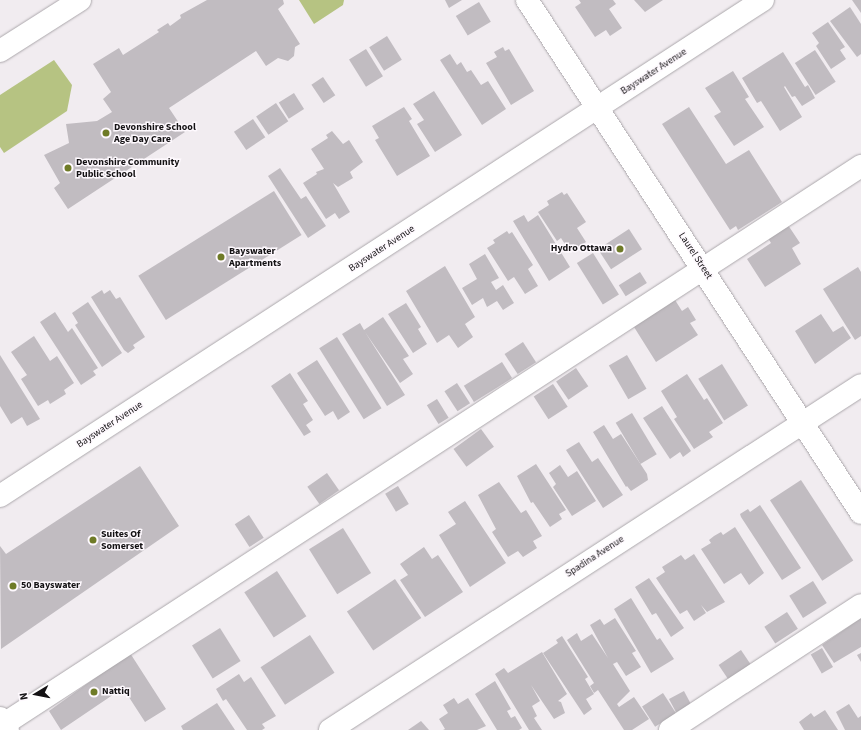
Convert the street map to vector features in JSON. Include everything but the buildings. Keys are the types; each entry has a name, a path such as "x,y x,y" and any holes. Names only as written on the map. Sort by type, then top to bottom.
{"street":[{"path":"0,51 80,0"},
{"name":"Laurel Street","path":"527,0 861,512"},
{"name":"Bayswater Avenue","path":"2,490 598,109 763,0"},
{"path":"4,724 861,166"},
{"name":"Spadina Avenue","path":"330,730 861,384"},
{"path":"670,730 861,605"}],"green space":[{"path":"299,0 344,0 343,5 314,24"},
{"path":"54,60 72,85 67,111 4,153 0,147 0,95"}],"place":[{"name":"Devonshire School Age Day Care","path":"106,133"},
{"name":"Devonshire Community Public School","path":"68,168"},
{"name":"Hydro Ottawa","path":"620,249"},
{"name":"Bayswater Apartments","path":"221,257"},
{"name":"Suites Of Somerset","path":"93,540"},
{"name":"50 Bayswater","path":"13,586"},
{"name":"Nattiq","path":"94,692"}]}
